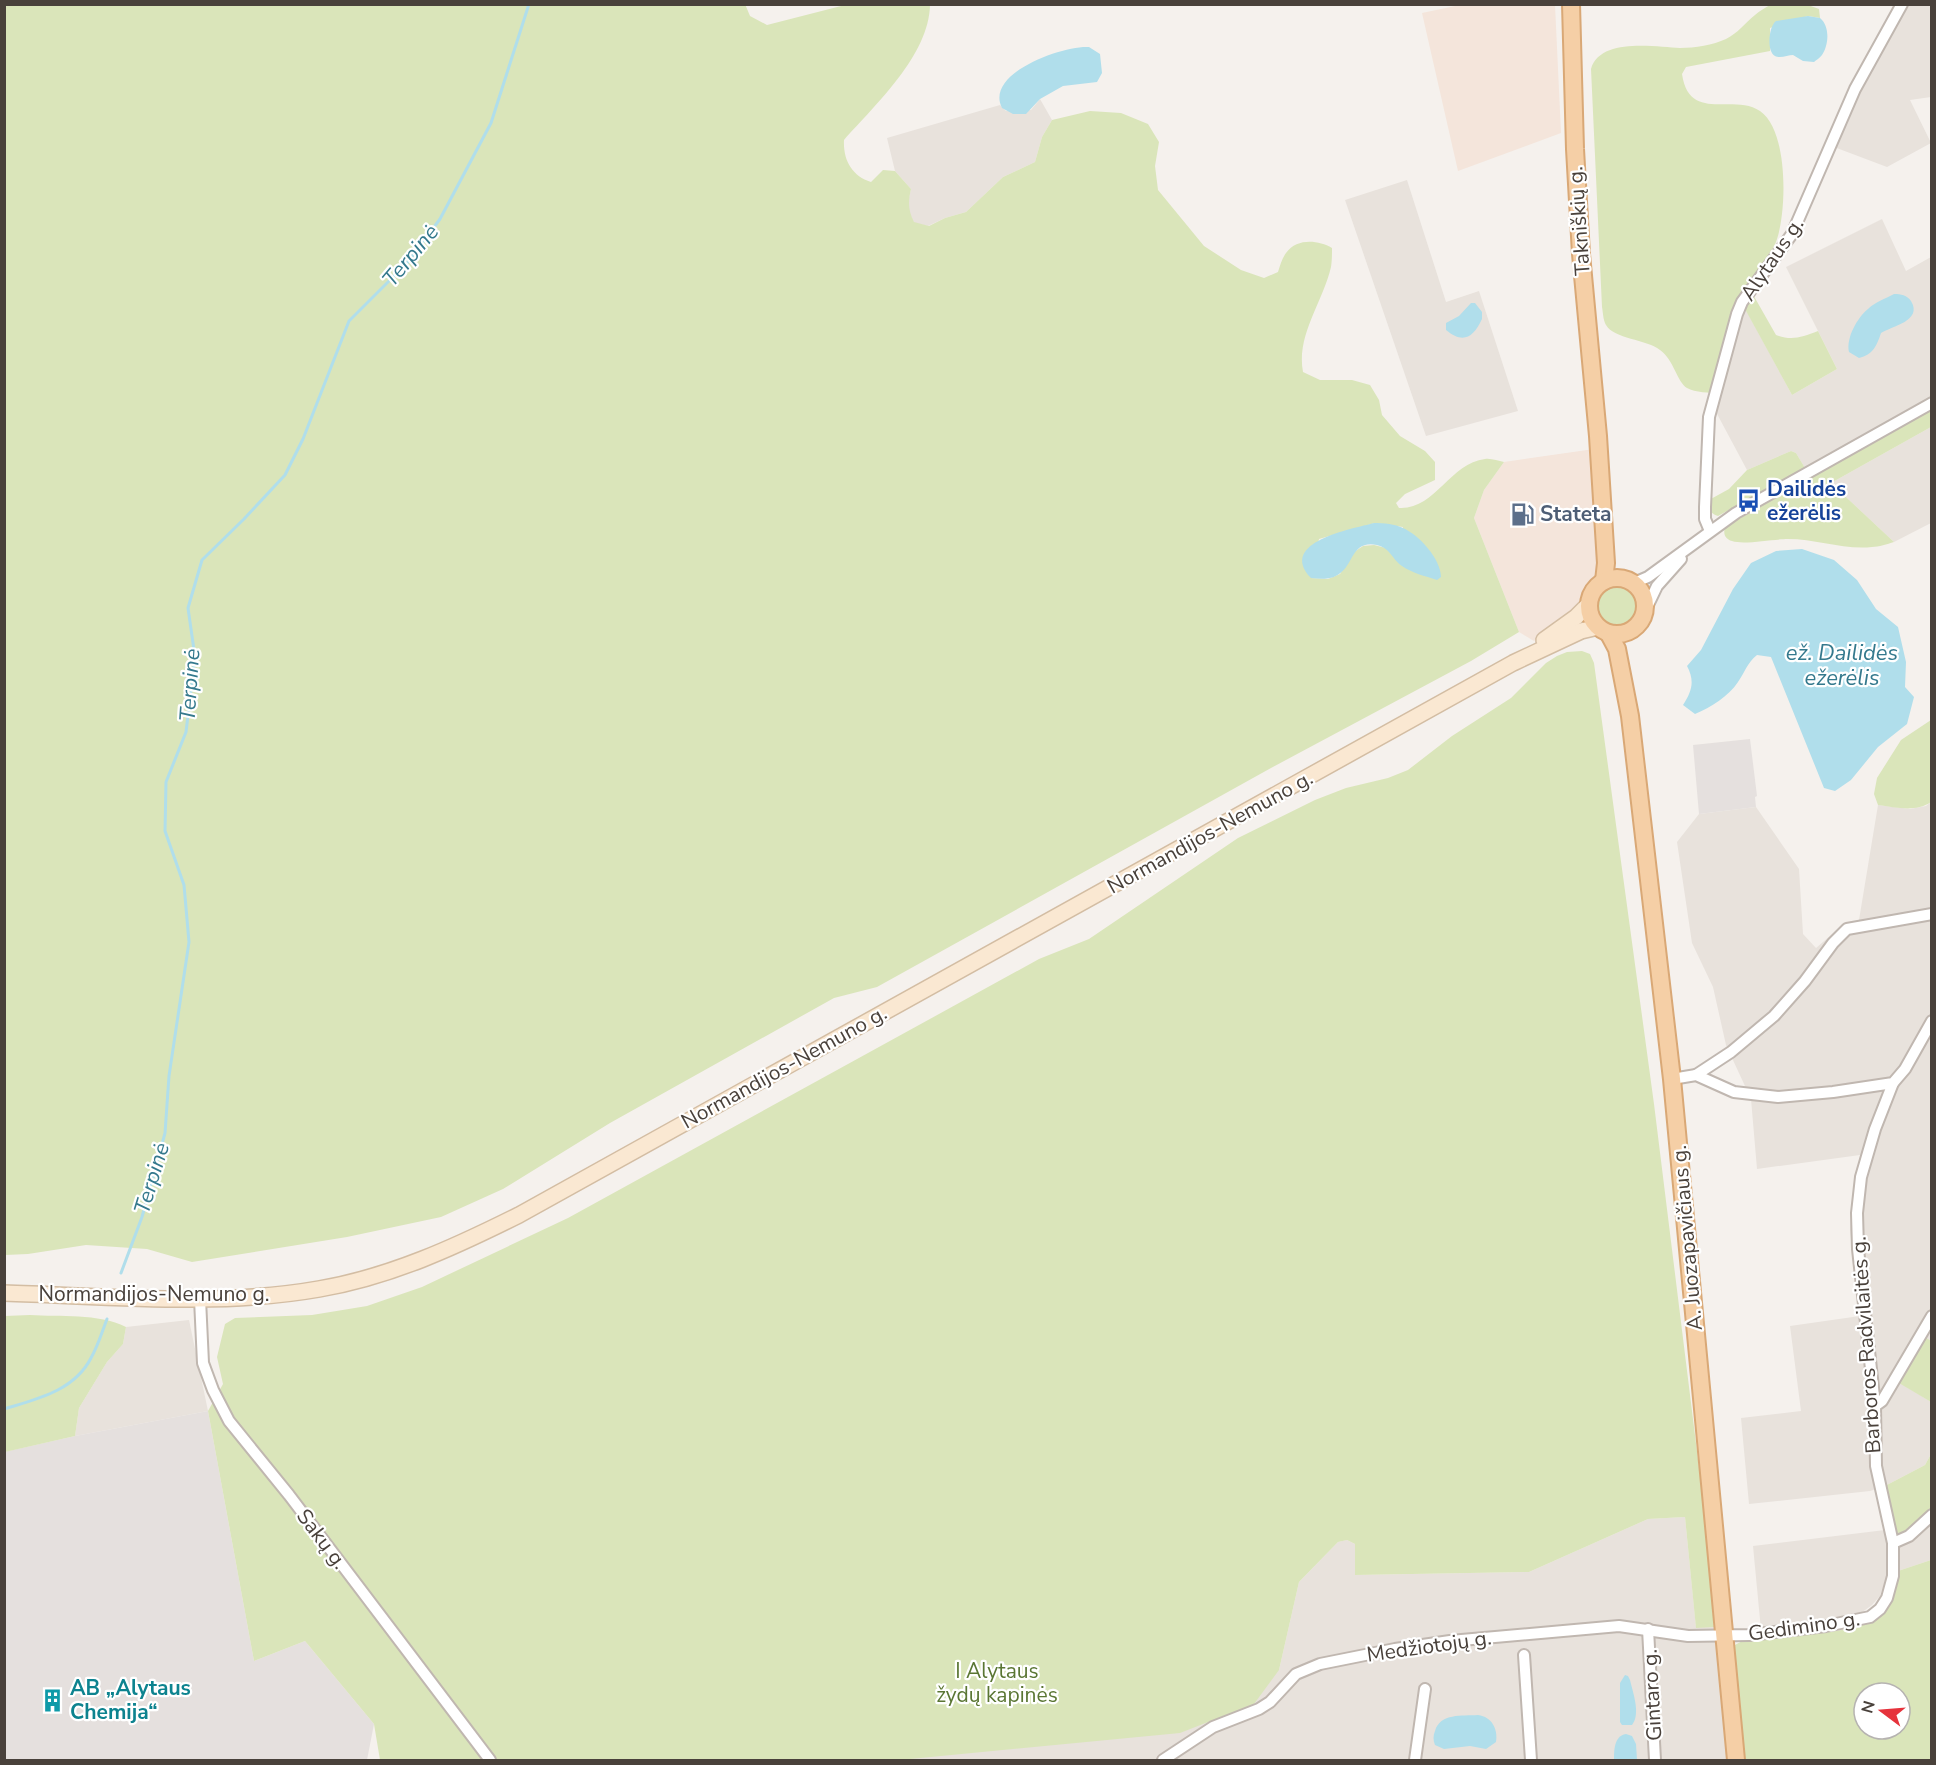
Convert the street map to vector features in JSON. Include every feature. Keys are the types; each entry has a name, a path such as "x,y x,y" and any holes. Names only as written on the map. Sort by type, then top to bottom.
{"main road":[{"name":"Takniškių g.","path":"1571,4 1574,138 1598,436"},
{"path":"1598,436 1609,497 1615,562 1618,571 1630,581 1641,591 1646,609 1638,626 1630,632 1620,635 1603,631 1590,617 1588,604 1591,595 1604,581 1614,578 1630,581"},
{"path":"1598,436 1606,563 1604,581"},
{"name":"Normandijos-Nemuno g.","path":"1513,663 1576,617 1588,604"},
{"name":"Normandijos-Nemuno g.","path":"4,1293 201,1299 276,1295 321,1289 403,1267 480,1235 1513,663 1581,631 1603,631"},
{"name":"A. Juozapavičiaus g.","path":"1603,631 1617,649 1630,716 1672,1079 1736,1761"},
{"name":"A. Juozapavičiaus g.","path":"1630,632 1628,648 1630,716"}],"street":[{"name":"Alytaus g.","path":"1710,531 1705,519 1709,417 1737,314 1742,302 1792,234 1855,89 1902,4"},
{"path":"1630,581 1648,577 1710,531 1791,481 1932,403"},
{"path":"1646,609 1656,586 1695,543"},
{"path":"1672,1079 1696,1076 1731,1052 1774,1016 1847,929 1932,914"},
{"name":"Barboros Radvilaitės g.","path":"1880,1609 1887,1598 1893,1576 1893,1543 1876,1466 1875,1406 1858,1249 1857,1212 1861,1177 1875,1130 1893,1083 1905,1069 1932,1021"},
{"path":"1696,1076 1734,1092 1778,1097 1893,1083"},
{"name":"Sakų g.","path":"201,1299 203,1363 213,1390 229,1420 289,1495 490,1761"},
{"path":"1875,1406 1882,1401 1932,1316"},
{"path":"1893,1543 1910,1536 1932,1515"},
{"name":"Gedimino g.","path":"1725,1636 1826,1626 1870,1617 1880,1609"},
{"name":"Medžiotojų g.","path":"1162,1761 1213,1727 1259,1709 1270,1702 1296,1674 1320,1664 1450,1641 1619,1626 1688,1636 1725,1636"},
{"name":"Gintaro g.","path":"1648,1629 1656,1761"},
{"path":"1524,1655 1531,1761"},
{"path":"1415,1761 1425,1689"}],"shaded area":[{"path":"1460,5 1555,5 1561,133 1458,171 1422,13"},
{"path":"1906,5 1931,5 1931,97 1910,100 1931,143 1887,167 1834,147 1857,93"},
{"path":"1040,99 1052,120 1042,137 1035,162 1003,177 966,212 928,226 914,223 909,213 908,202 911,189 895,171 887,138 1000,105 1006,111 1031,110"},
{"path":"1407,180 1446,302 1479,291 1518,411 1426,436 1345,200"},
{"path":"1882,219 1906,271 1931,257 1931,398 1805,468 1796,453 1791,451 1747,470 1716,412 1719,394 1745,308 1792,395 1837,369 1786,267"},
{"path":"1931,427 1931,523 1894,542 1831,483"},
{"path":"1594,449 1600,577 1575,614 1534,641 1519,632 1474,518 1484,490 1504,462"},
{"path":"1750,739 1757,796 1755,797 1756,807 1699,814 1693,745"},
{"path":"1931,802 1931,1341 1924,1336 1899,1382 1931,1402 1931,1454 1925,1465 1883,1487 1870,1491 1749,1504 1741,1418 1801,1411 1790,1326 1860,1316 1850,1230 1853,1193 1860,1155 1757,1169 1751,1099 1726,1045 1713,987 1692,943 1677,842 1699,814 1756,807 1799,869 1803,934 1816,948 1838,929 1859,920 1878,805 1910,809 1926,806"},
{"path":"189,1320 208,1411 75,1436 79,1408 107,1362 123,1344 126,1327"},
{"path":"208,1411 254,1661 305,1641 374,1724 367,1760 5,1760 4,1452"},
{"path":"1931,1509 1931,1560 1898,1571 1898,1537"},
{"path":"1685,1517 1696,1627 1714,1627 1727,1760 900,1760 1279,1670 1299,1582 1338,1542 1347,1540 1355,1544 1356,1575 1529,1572 1648,1519"},
{"path":"1885,1530 1888,1562 1886,1578 1880,1596 1872,1605 1861,1613 1843,1618 1761,1630 1753,1546"}],"green space":[{"path":"745,4 750,16 767,25 845,5 930,5 921,42 911,60 885,95 844,140 845,154 854,171 871,182 883,170 895,171 911,189 909,206 914,222 929,226 945,218 966,212 1003,177 1035,162 1042,137 1052,120 1090,111 1121,113 1148,124 1159,142 1155,166 1158,190 1204,246 1241,270 1264,278 1278,272 1285,255 1296,245 1314,242 1332,248 1331,267 1303,345 1303,372 1320,380 1352,380 1370,385 1379,400 1382,415 1400,436 1425,451 1435,462 1435,480 1405,494 1396,503 1399,508 1412,507 1423,502 1473,462 1492,459 1504,462 1484,490 1474,518 1519,632 1471,661 1271,768 877,987 834,998 610,1123 503,1189 441,1217 347,1237 192,1262 147,1249 86,1245 28,1254 5,1255 4,5","holes":["1375,523 1403,527 1401,565 1386,548 1374,545 1363,546 1354,552 1340,574 1328,579 1311,578 1319,539"]},
{"path":"1770,5 1808,5 1819,9 1820,18 1808,16 1770,28 1770,51 1686,67 1682,74 1686,89 1693,98 1714,104 1749,106 1760,111 1769,121 1781,154 1783,173 1780,229 1767,258 1747,284 1776,335 1797,338 1818,331 1837,369 1792,395 1745,309 1719,394 1698,392 1684,385 1669,359 1660,350 1610,330 1604,321 1591,69 1596,59 1605,52 1617,48 1644,46 1686,48 1721,41 1734,34"},
{"path":"1931,409 1931,427 1831,483 1894,542 1862,548 1788,539 1737,542 1725,536 1725,527"},
{"path":"1791,451 1796,453 1805,468 1718,516 1711,512 1709,500 1729,489 1747,470"},
{"path":"1618,587 1626,588 1632,593 1637,599 1637,615 1632,621 1626,626 1618,627 1610,626 1604,621 1599,615 1598,607 1599,599 1604,593 1610,588"},
{"name":"I Alytaus žydų kapinės","path":"1582,651 1590,654 1594,663 1654,1104 1704,1508 1714,1627 1696,1628 1685,1517 1648,1519 1529,1572 1355,1575 1355,1544 1347,1540 1338,1542 1299,1582 1279,1670 1254,1704 1180,1733 900,1760 380,1760 374,1724 305,1641 254,1661 208,1411 223,1384 217,1357 225,1324 235,1318 312,1315 367,1306 422,1287 568,1218 1039,959 1089,939 1238,838 1315,800 1346,788 1388,778 1408,770 1452,736 1511,698 1546,663 1567,652"},
{"path":"1931,720 1931,802 1912,808 1878,805 1874,794 1877,778 1901,740"},
{"path":"5,1316 79,1316 126,1327 123,1344 107,1362 79,1408 75,1436 5,1452"},
{"path":"1924,1336 1931,1341 1931,1402 1899,1383"},
{"path":"1931,1454 1931,1509 1898,1537 1883,1487 1925,1465"},
{"path":"1931,1560 1931,1760 1743,1760 1733,1651 1735,1645 1744,1640 1796,1636 1856,1627 1882,1614 1893,1594 1898,1571"}],"water":[{"path":"1808,16 1820,18 1826,26 1827,41 1821,56 1814,62 1803,61 1793,55 1775,56 1770,49 1770,33 1776,21"},
{"path":"1089,47 1100,54 1102,73 1097,82 1063,86 1040,99 1026,114 1013,114 1002,108 1000,95 1004,83 1015,73 1046,56"},
{"path":"1894,294 1904,295 1911,301 1914,308 1910,318 1881,333 1876,345 1868,355 1859,358 1849,352 1849,341 1860,318 1874,304"},
{"path":"1471,303 1475,303 1482,312 1482,319 1475,331 1462,338 1446,330 1446,323 1459,316"},
{"path":"1374,523 1403,528 1416,536 1433,555 1441,577 1437,580 1410,571 1385,549 1369,544 1362,546 1344,570 1336,576 1326,579 1311,578 1303,566 1303,555 1310,546 1335,534"},
{"name":"ež. Dailidės ežerėlis","path":"1802,549 1834,560 1857,580 1876,609 1898,627 1906,662 1905,687 1914,697 1907,724 1878,747 1851,780 1835,791 1824,788 1771,657 1757,655 1729,692 1707,708 1695,714 1683,705 1691,686 1691,676 1687,666 1701,650 1733,589 1751,563 1776,551"},
{"path":"1625,1675 1630,1680 1636,1703 1636,1715 1632,1725 1622,1725 1620,1722 1620,1683"},
{"path":"1478,1715 1487,1718 1493,1724 1496,1733 1496,1742 1486,1749 1470,1746 1444,1749 1435,1745 1434,1733 1442,1721 1452,1717"},
{"path":"1626,1734 1632,1736 1636,1744 1637,1760 1614,1760 1617,1740"}],"waterway":[{"name":"Terpinė","path":"121,1273 142,1217 165,1133 169,1076 189,942 184,885 165,831 166,782 186,732 195,657 188,608 202,560 285,475 303,439 349,321 407,263 440,219 491,123 529,4"},
{"name":"Terpinė","path":"4,1409 54,1392 75,1378 84,1369 98,1344 107,1319"}],"place":[{"name":"Dailidės ežerėlis","path":"1749,501"},
{"name":"Stateta","path":"1522,514"},
{"name":"AB „Alytaus Chemija“","path":"52,1700"}]}
